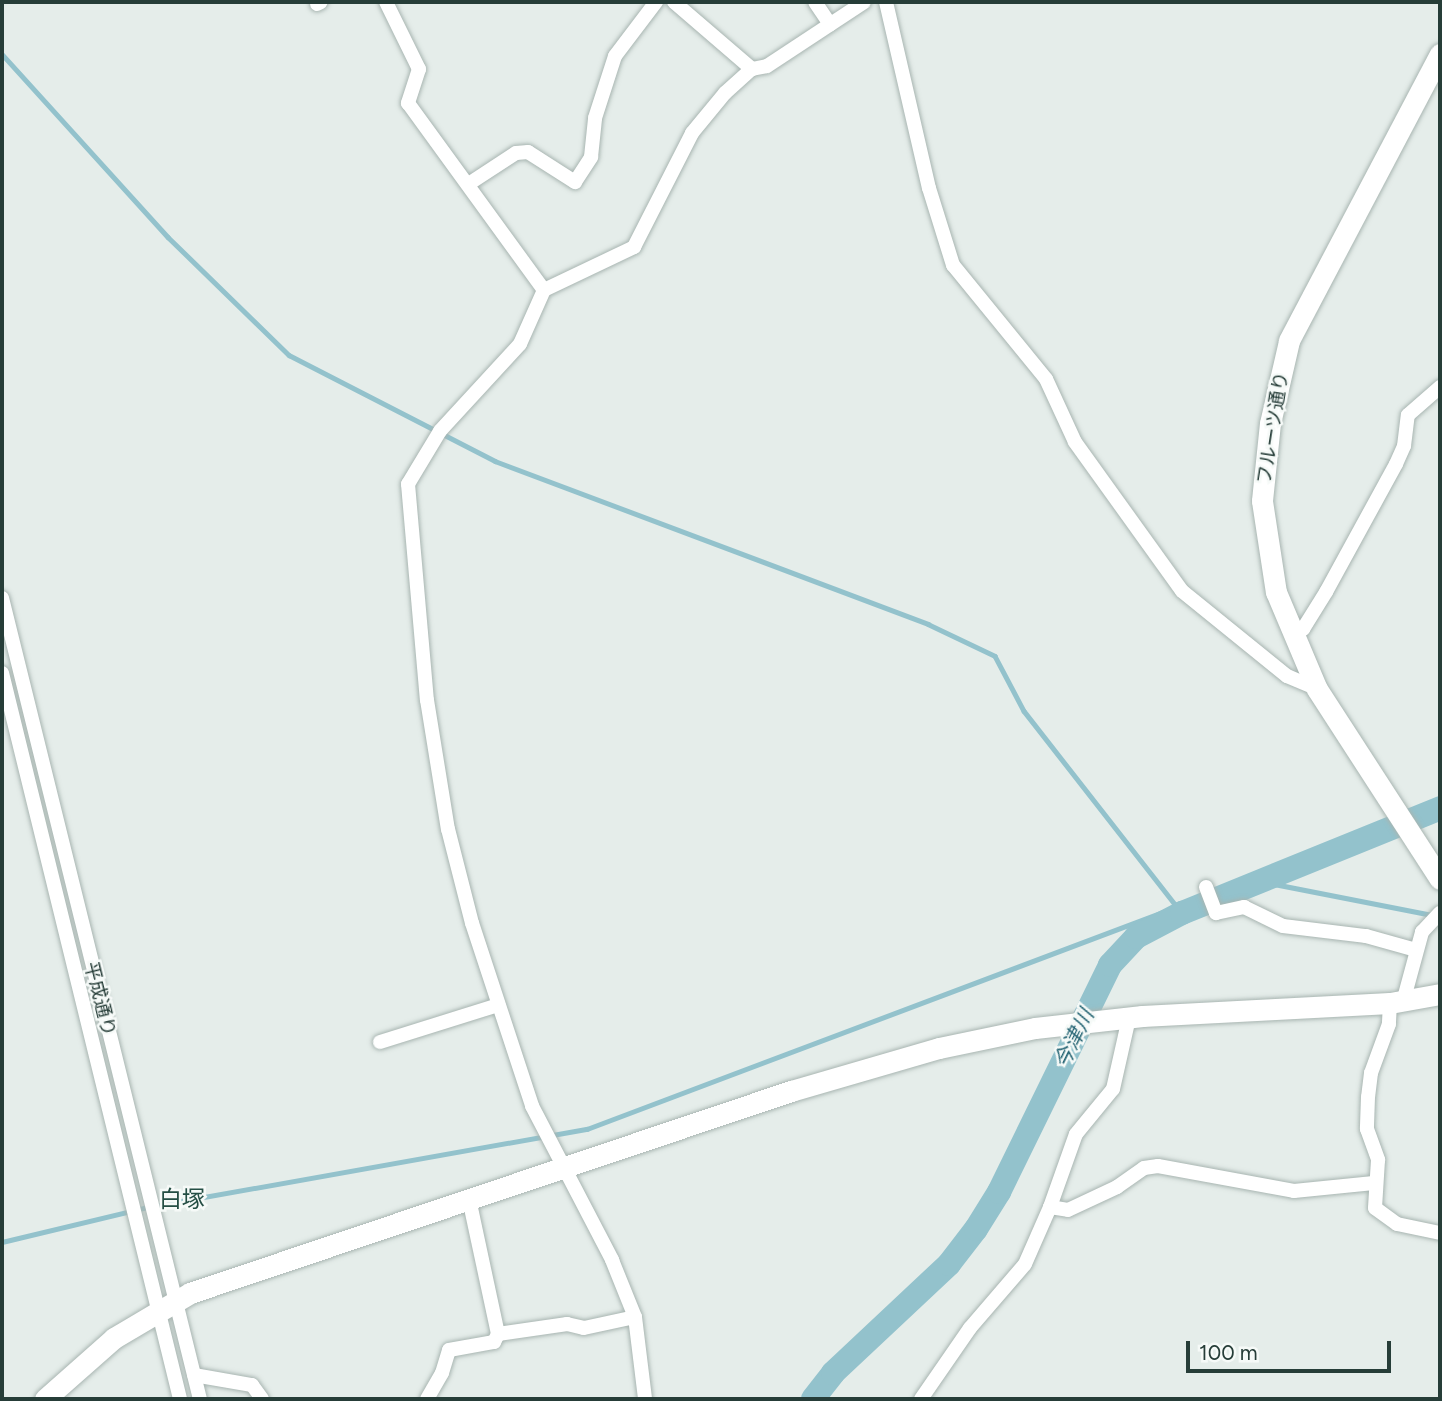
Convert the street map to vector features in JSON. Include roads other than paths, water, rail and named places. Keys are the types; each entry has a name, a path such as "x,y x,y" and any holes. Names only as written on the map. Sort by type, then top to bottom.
{"street":[{"path":"386,2 419,69 408,103 470,183 544,290"},
{"path":"470,183 516,153 528,152 575,182 590,157 595,118 615,56 656,2"},
{"path":"674,2 752,69"},
{"path":"816,2 830,24"},
{"path":"645,1399 635,1317 612,1259 561,1168 532,1106 498,1005 448,829 428,700 408,484 440,431 520,344 544,290 634,247 692,134 724,93 752,69 767,66 864,2"},
{"path":"886,2 929,188 953,265 1046,379 1075,442 1182,591 1287,676 1317,689"},
{"name":"フルーツ通り","path":"1435,870 1317,689 1276,592 1262,501 1270,423 1289,341 1439,59"},
{"path":"1293,635 1303,629 1326,592 1396,464 1404,446 1408,415 1440,387"},
{"name":"平成通り","path":"2,598 166,1305 180,1399"},
{"path":"2,676 22,683"},
{"name":"平成通り","path":"2,676 166,1305 194,1375 200,1399"},
{"path":"1206,887 1216,913 1244,907 1283,926 1366,936 1416,950"},
{"path":"1440,913 1422,932 1371,1073 1367,1129 1378,1160 1374,1182 1375,1208 1381,1216 1440,1233"},
{"path":"45,1399 94,1354 166,1305 224,1279 791,1091 939,1048 1035,1028 1128,1018 1397,1003 1440,994"},
{"path":"380,1042 498,1005"},
{"path":"921,1399 970,1328 1025,1264 1050,1207 1076,1134 1113,1089 1128,1018"},
{"path":"1050,1207 1068,1210 1117,1187 1144,1168 1158,1166 1294,1191 1374,1182"},
{"path":"427,1399 442,1373 446,1353 494,1342 498,1334 469,1199"},
{"path":"498,1334 567,1324 584,1328 635,1317"},
{"path":"194,1375 252,1385 262,1399"}],"waterway":[{"path":"2,54 168,237 289,355 495,461 928,624 995,656 1024,711 1182,913"},
{"name":"今津川","path":"813,1399 833,1373 949,1264 976,1229 999,1192 1110,965 1136,937 1182,913 1440,808"},
{"path":"1259,881 1432,915"},
{"path":"2,1242 148,1207 587,1129 1179,906"}],"district":[{"name":"白塚","path":"182,1199"}]}
